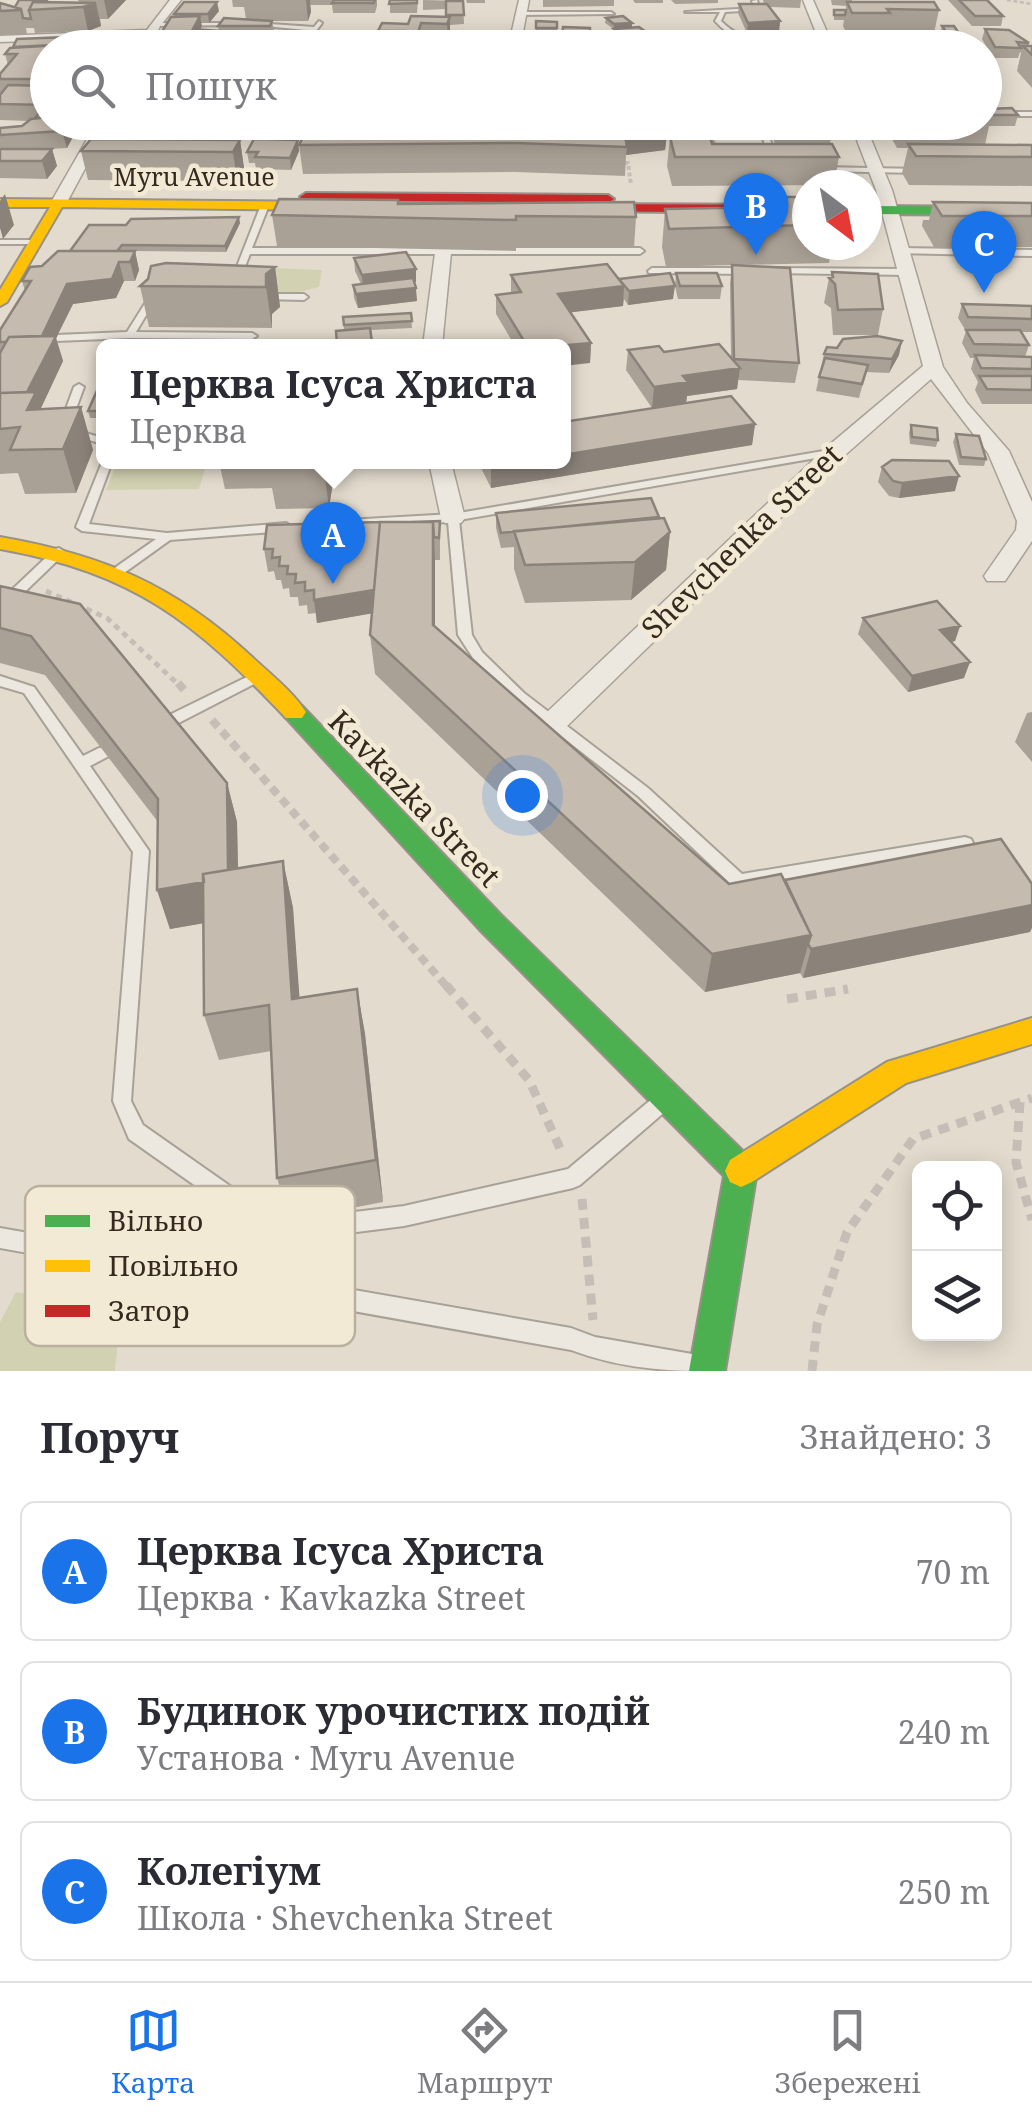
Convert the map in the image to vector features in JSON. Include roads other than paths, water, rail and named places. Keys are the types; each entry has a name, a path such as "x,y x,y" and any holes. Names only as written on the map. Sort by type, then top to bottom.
{"street":[{"path":"138,30 153,29 176,0"},
{"path":"519,30 524,0"},
{"path":"808,0 820,30"},
{"path":"0,39 30,37"},
{"path":"0,302 60,200 89,163 96,140"},
{"path":"458,156 477,156 485,140"},
{"path":"865,140 875,169"},
{"name":"Myru Avenue","path":"0,195 266,206 792,210"},
{"name":"Myru Avenue","path":"0,204 60,200 792,200"},
{"path":"882,205 1032,201"},
{"path":"882,205 1032,212"},
{"path":"882,218 902,262 933,367 959,407 998,451 1029,521 1028,530 996,576"},
{"path":"433,339 443,254"},
{"name":"Shevchenka Street","path":"555,720 836,452 933,367"},
{"path":"442,469 452,518"},
{"name":"Kavkazka Street","path":"0,544 59,552 120,570 184,611 257,677 543,978 741,1171"},
{"path":"707,1370 741,1171 898,1072 1032,1031"}],"lane":[{"path":"688,12 758,9 755,1"},
{"path":"723,11 718,22 724,30"},
{"path":"523,14 611,14"},
{"path":"153,29 316,29 319,23"},
{"path":"1002,114 1032,114"},
{"path":"761,169 776,168 767,140"},
{"path":"811,169 940,171"},
{"path":"229,297 266,206"},
{"path":"0,242 35,242"},
{"path":"248,251 443,254 640,250"},
{"path":"652,271 1032,253"},
{"path":"217,279 236,279"},
{"path":"130,335 152,296 171,297"},
{"path":"248,297 304,297"},
{"path":"56,338 252,336"},
{"path":"62,430 79,387"},
{"path":"46,431 62,430 96,439"},
{"path":"337,524 452,518 836,452"},
{"path":"104,469 82,527 167,536 299,527"},
{"path":"452,518 465,634 473,652 643,792 740,881 965,843"},
{"path":"120,570 167,536"},
{"path":"0,608 59,552"},
{"path":"160,726 257,677"},
{"path":"0,681 29,690 141,851 122,1101 136,1132 213,1186"},
{"path":"81,764 104,752"},
{"path":"355,1222 404,1216 573,1178 667,1098"},
{"path":"0,1238 25,1242"},
{"path":"355,1301 570,1339 595,1348 707,1370"}],"place":[{"name":"Будинок урочистих подій","path":"756,255"},
{"name":"Колегіум","path":"984,293"},
{"name":"Церква Ісуса Христа","path":"333,584"}]}
